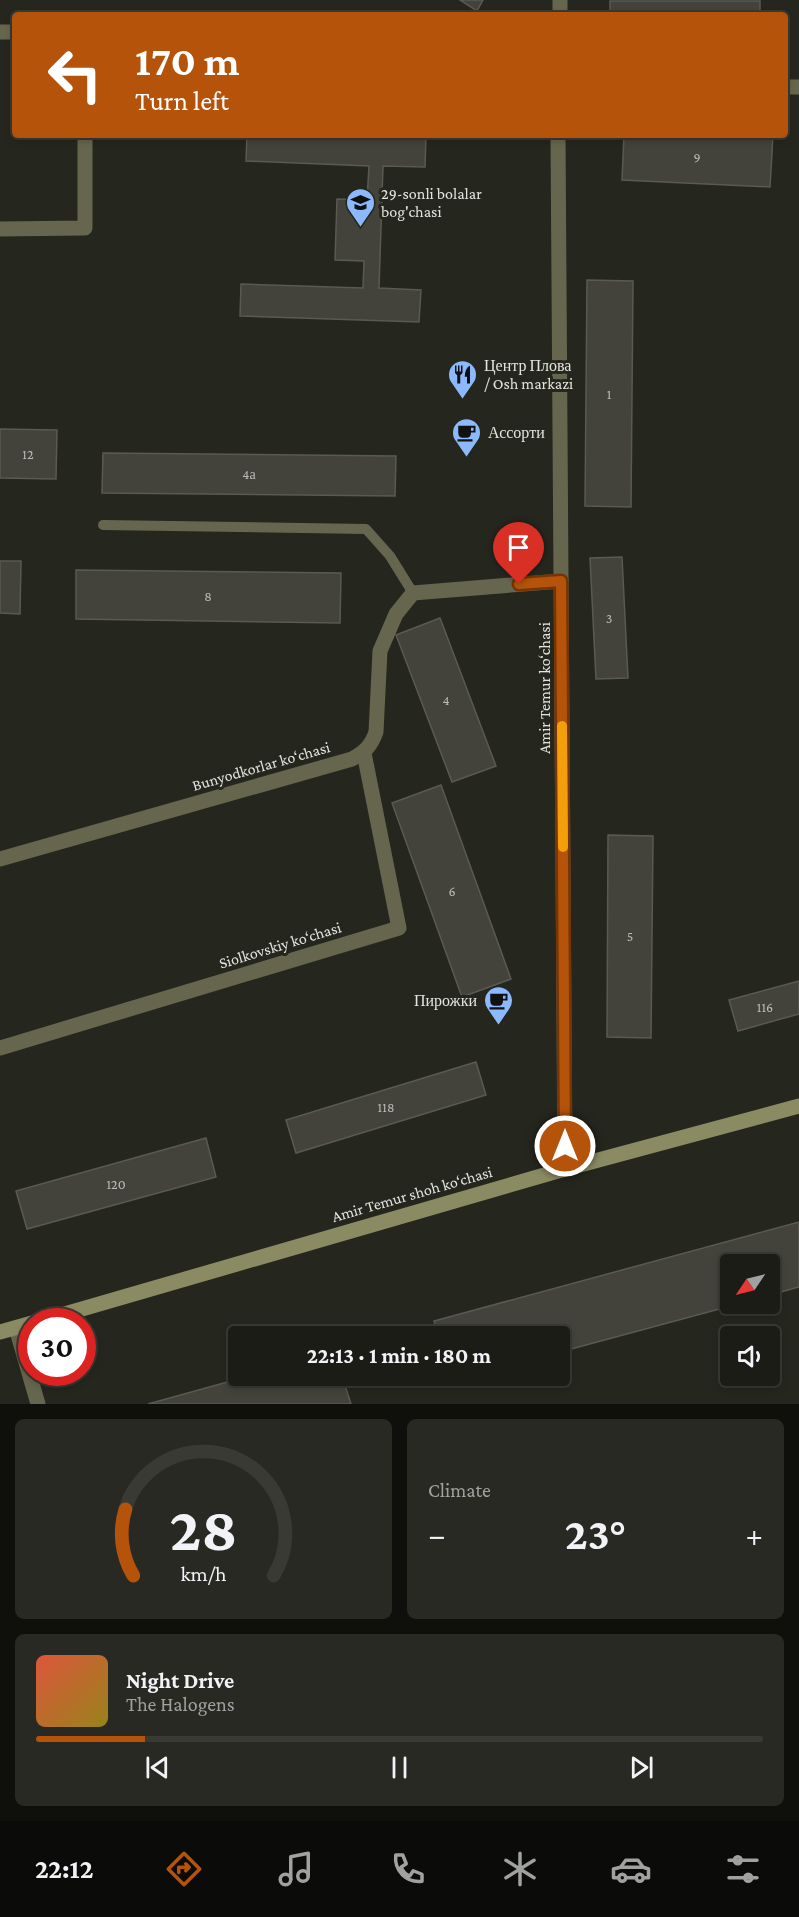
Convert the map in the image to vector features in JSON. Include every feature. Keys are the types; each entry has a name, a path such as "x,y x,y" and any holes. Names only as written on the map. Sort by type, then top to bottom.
{"main road":[{"name":"Amir Temur shoh ko‘chasi","path":"85,1308 565,1169 799,1106"},
{"path":"0,1332 16,1328"}],"street":[{"path":"0,230 85,228 85,138"},
{"name":"Amir Temur ko‘chasi","path":"558,138 565,1169"},
{"path":"364,753 372,744 376,732 380,651 396,614 413,593 561,581"},
{"name":"Bunyodkorlar ko‘chasi","path":"0,859 352,759 364,753"},
{"name":"Siolkovskiy ko‘chasi","path":"0,1048 399,928 364,753"},
{"path":"16,1328 38,1404"}],"lane":[{"path":"103,525 366,529 390,556 413,593"}],"building":[{"path":"460,0 483,0 477,11"},
{"path":"610,1 760,1 760,12 610,12"},
{"path":"247,138 426,138 425,167 383,166 379,288 421,290 419,322 240,316 241,284 363,288 364,261 335,260 337,199 367,200 369,166 246,161"},
{"path":"624,138 773,138 770,187 622,180"},
{"path":"587,280 633,281 631,507 585,506"},
{"path":"0,429 57,430 56,479 0,478"},
{"path":"103,453 396,456 395,496 102,493"},
{"path":"622,557 628,678 596,679 590,558"},
{"path":"0,561 21,561 20,614 0,613"},
{"path":"76,570 341,573 340,623 76,619"},
{"path":"440,618 496,766 452,782 396,635"},
{"path":"441,785 511,979 462,997 392,803"},
{"path":"608,835 653,836 651,1038 607,1037"},
{"path":"799,981 799,1014 738,1031 729,1000"},
{"path":"476,1062 486,1095 296,1153 286,1120"},
{"path":"206,1138 216,1177 27,1229 16,1191"},
{"path":"799,1222 799,1287 780,1292 780,1254 720,1254 720,1309 570,1349 570,1326 435,1326 434,1321"},
{"path":"228,1382 228,1386 345,1386 351,1404 148,1404"}],"slow traffic":[{"path":"562,726 563,847"}],"place":[{"name":"29-sonli bolalar bog'chasi","path":"360,228"},
{"name":"Центр Плова / Osh markazi","path":"463,400"},
{"name":"Ассорти","path":"467,458"},
{"name":"Пирожки","path":"498,1026"}],"route":[{"path":"519,584 561,581 565,1146"}]}
